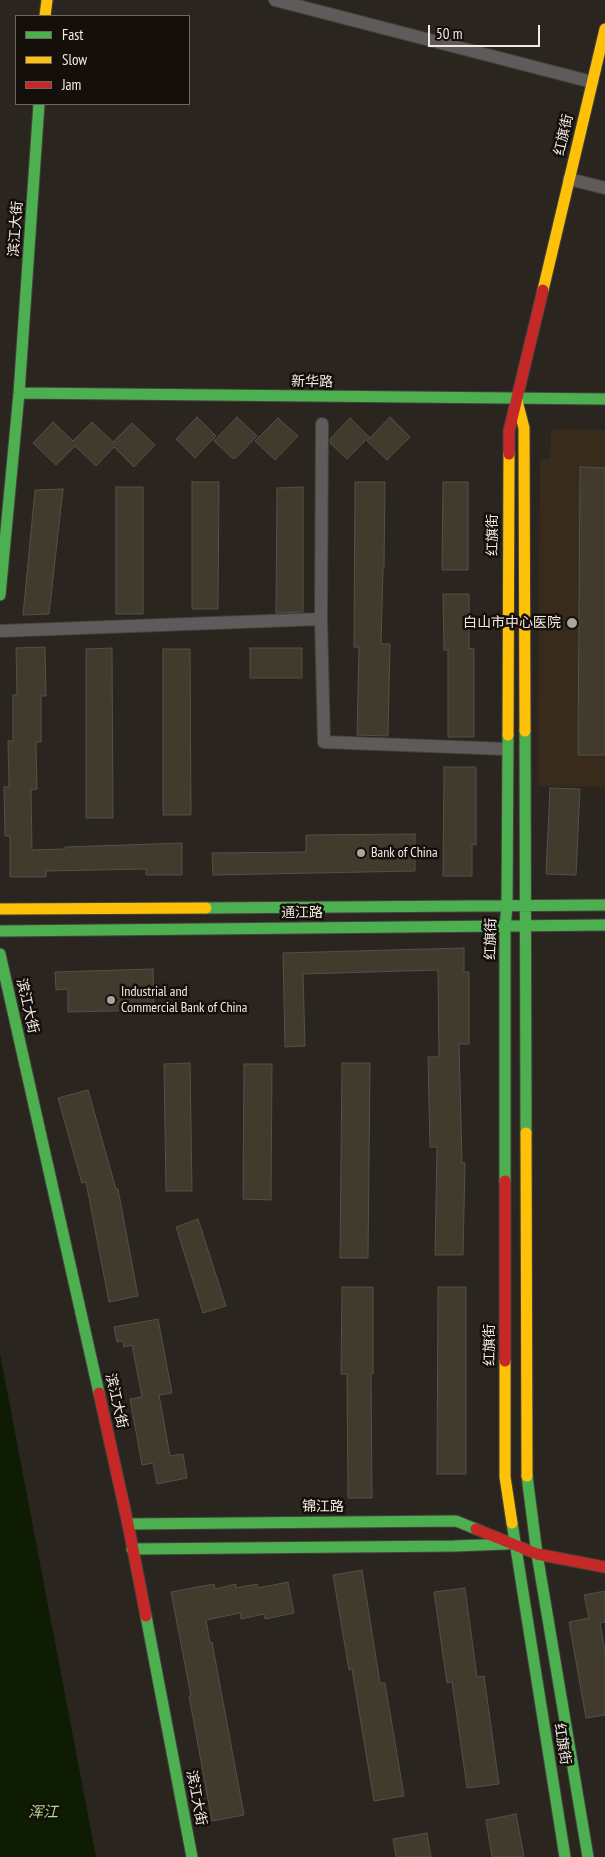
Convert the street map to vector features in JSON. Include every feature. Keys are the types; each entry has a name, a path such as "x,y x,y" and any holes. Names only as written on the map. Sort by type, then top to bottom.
{"main road":[{"path":"45,15 46,0"},
{"name":"红旗街","path":"565,1857 505,1477 505,927 507,906 508,431 592,82 603,48 605,29"},
{"name":"滨江大街","path":"0,596 19,393 39,105"},
{"name":"新华路","path":"19,393 605,400"},
{"path":"517,399 524,428 527,1479 537,1554 588,1857"},
{"name":"通江路","path":"0,908 605,906"},
{"name":"通江路","path":"0,931 605,925"},
{"name":"滨江大街","path":"0,954 128,1524 192,1857"},
{"name":"锦江路","path":"128,1524 456,1521 537,1554 605,1567"},
{"name":"锦江路","path":"132,1549 515,1544"}],"street":[{"path":"276,0 592,82"},
{"path":"569,179 605,188"},
{"path":"322,424 321,619 324,742 506,749"},
{"path":"0,631 321,619"}],"shaded area":[{"name":"白山市中心医院","path":"551,429 605,430 605,787 538,786 540,459 550,459"}],"water":[{"name":"浑江","path":"0,1354 79,1768 96,1857 0,1857"}],"building":[{"path":"197,417 216,436 195,458 176,439"},
{"path":"237,417 257,436 236,458 232,458 214,441"},
{"path":"390,417 410,437 387,460 367,441"},
{"path":"278,418 298,436 275,460 255,441"},
{"path":"350,418 369,437 347,459 330,443 330,439"},
{"path":"53,422 73,441 92,422 113,442 132,423 155,445 134,467 114,447 96,466 75,446 56,465 33,443"},
{"path":"580,467 605,468 605,755 578,755"},
{"path":"192,482 219,482 218,609 192,609"},
{"path":"355,482 385,482 381,644 390,644 388,736 357,735 359,647 354,647"},
{"path":"443,482 468,482 468,570 442,570"},
{"path":"116,487 143,487 143,614 116,614"},
{"path":"303,487 303,612 276,613 277,488"},
{"path":"63,489 49,614 23,615 35,490"},
{"path":"443,594 469,594 469,648 474,649 474,737 448,737 448,650 444,650"},
{"path":"45,647 46,696 41,696 41,742 36,742 37,789 31,790 32,850 182,843 182,875 146,875 146,869 46,871 46,877 10,877 10,836 5,836 4,787 9,787 8,741 13,741 13,695 17,695 16,648"},
{"path":"112,648 113,818 86,818 86,649"},
{"path":"250,648 302,648 302,678 250,678"},
{"path":"163,649 190,649 191,815 163,815"},
{"path":"444,767 476,767 476,845 472,844 472,876 443,876"},
{"path":"550,788 580,789 576,875 546,874"},
{"name":"Bank of China","path":"415,834 415,871 213,875 212,853 306,852 306,835"},
{"path":"464,948 464,972 469,972 469,1044 459,1044 462,1163 465,1163 463,1255 435,1255 437,1147 430,1147 428,1057 439,1057 438,970 303,974 305,1046 285,1047 283,953"},
{"name":"Industrial and Commercial Bank of China","path":"153,969 154,1010 68,1012 68,989 56,990 55,972"},
{"path":"190,1063 192,1191 166,1191 164,1064"},
{"path":"342,1063 370,1063 368,1258 340,1258"},
{"path":"244,1064 272,1064 271,1200 243,1199"},
{"path":"88,1090 116,1189 118,1189 138,1296 109,1302 86,1182 82,1183 58,1098"},
{"path":"198,1219 226,1306 203,1313 176,1227"},
{"path":"342,1287 373,1287 373,1374 371,1374 372,1498 348,1498 347,1374 341,1374"},
{"path":"438,1287 466,1287 466,1474 437,1474"},
{"path":"158,1319 172,1393 159,1395 170,1456 183,1454 187,1478 157,1484 153,1463 142,1465 130,1399 142,1397 132,1345 124,1347 123,1341 117,1342 114,1327"},
{"path":"362,1570 380,1683 385,1683 404,1796 374,1801 352,1669 349,1670 333,1575"},
{"path":"288,1582 294,1613 265,1619 264,1614 241,1619 240,1613 206,1620 210,1643 212,1642 244,1815 212,1821 171,1592 214,1584 215,1589 236,1584 236,1588 257,1584 258,1588"},
{"path":"465,1588 477,1677 484,1676 499,1784 467,1788 452,1682 447,1683 434,1592"},
{"path":"605,1591 605,1622 600,1623 605,1651 605,1715 586,1718 569,1622 589,1618 584,1595"},
{"path":"516,1814 524,1857 492,1857 486,1820"},
{"path":"427,1833 431,1857 396,1857 393,1839"}],"traffic: fast":[{"path":"0,595 19,393 39,105"},
{"path":"19,393 605,399"},
{"path":"525,731 526,1133"},
{"path":"505,1181 505,927 507,906 508,735"},
{"path":"206,908 605,905"},
{"path":"0,931 605,925"},
{"path":"0,954 99,1393"},
{"path":"527,1476 537,1554 588,1857"},
{"path":"128,1524 456,1521 476,1529"},
{"path":"512,1523 565,1857"},
{"path":"132,1549 507,1544"},
{"path":"146,1616 192,1857"}],"traffic: slow":[{"path":"45,15 47,0"},
{"path":"543,290 605,29"},
{"path":"517,401 524,428 525,731"},
{"path":"508,735 509,454"},
{"path":"0,909 206,908"},
{"path":"526,1133 527,1476"},
{"path":"505,1361 505,1477 512,1523"}],"traffic: jam":[{"path":"509,454 509,431 543,290"},
{"path":"505,1181 505,1361"},
{"path":"99,1393 146,1616"},
{"path":"476,1529 537,1554 605,1567"}],"place":[{"name":"白山市中心医院","path":"572,623"},
{"name":"Bank of China","path":"361,853"},
{"name":"Industrial and Commercial Bank of China","path":"111,1000"}]}
